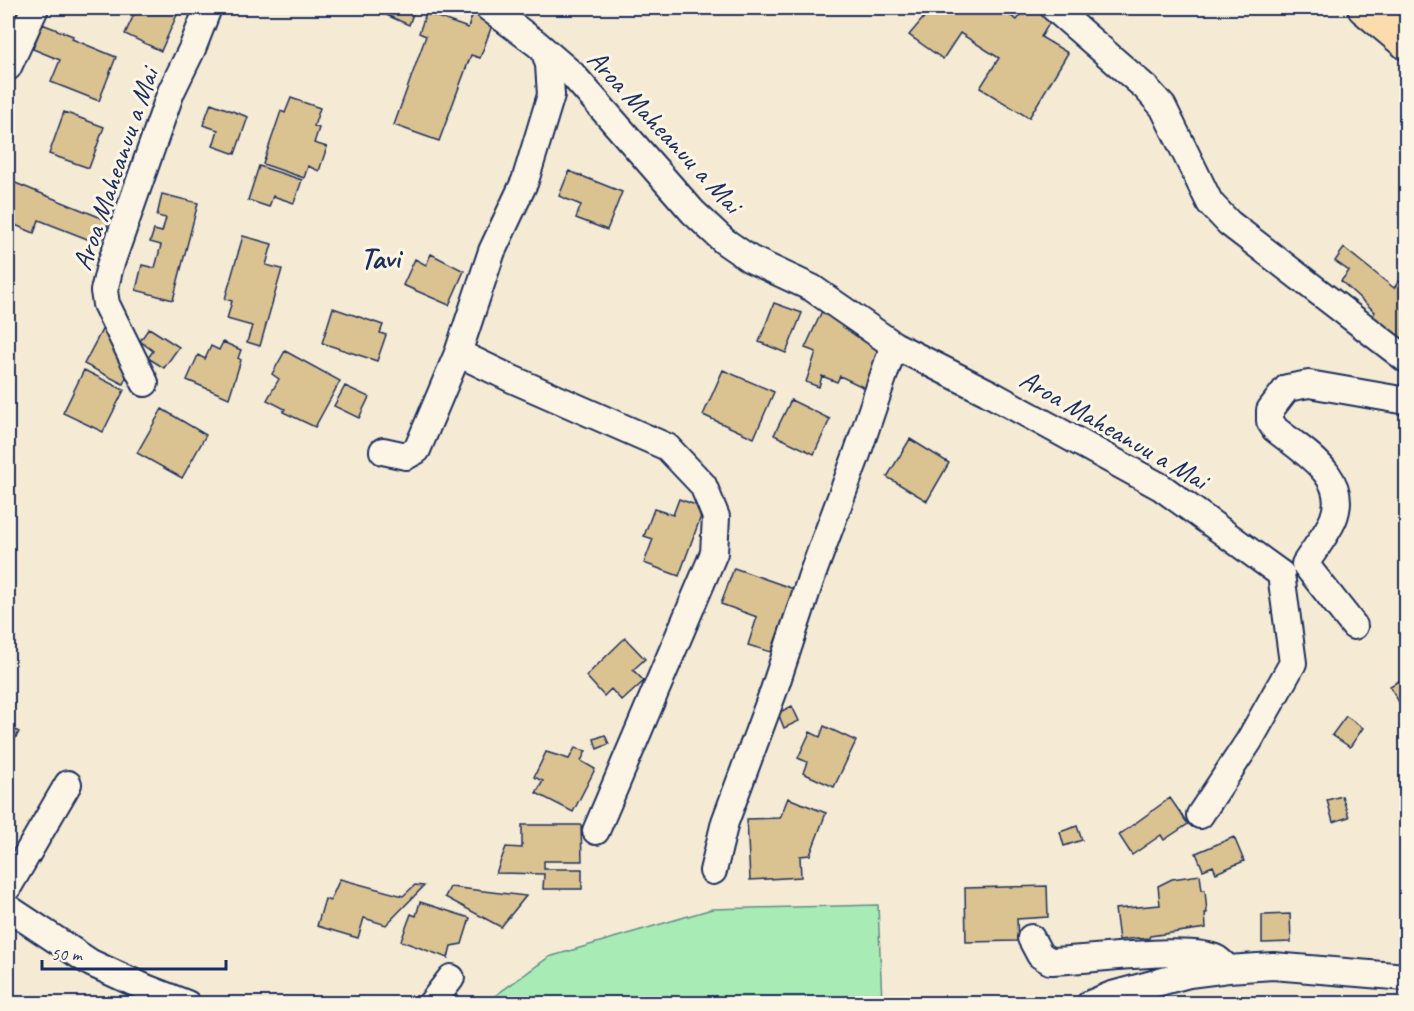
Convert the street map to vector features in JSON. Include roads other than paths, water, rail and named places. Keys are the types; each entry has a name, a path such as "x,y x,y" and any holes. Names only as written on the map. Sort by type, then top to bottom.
{"main road":[{"path":"1364,8 1407,43"}],"street":[{"path":"8,67 35,8"},
{"name":"Aroa Maheanuu a Mai","path":"145,383 106,304 104,291 110,266 171,92 192,49 208,8"},
{"name":"Aroa Maheanuu a Mai","path":"489,8 572,74 693,212 724,241 750,259 812,288 894,345 987,392 1161,487 1281,574 1293,663 1250,741 1200,815"},
{"path":"1054,8 1146,88 1163,107 1210,203 1228,223 1407,359"},
{"name":"Aroa Maheanuu a Mai","path":"383,451 406,456 417,450 458,353 492,251 525,181 549,102 550,85 545,52"},
{"path":"713,872 725,822 774,690 811,578 894,345"},
{"path":"458,353 667,447 703,485 716,516 714,553 596,831"},
{"path":"1354,626 1305,564 1333,520 1336,501 1335,487 1326,471 1275,429 1270,421 1270,410 1287,388 1309,384 1401,400 1407,398"},
{"path":"8,887 68,784"},
{"path":"8,908 91,963 187,1004"},
{"path":"1031,938 1040,955 1050,962 1181,953 1217,959 1228,969"},
{"path":"1090,1004 1112,995 1189,974 1228,969 1274,966 1407,977"},
{"path":"431,1004 451,978"}],"district":[{"name":"Tavi","path":"380,258"}]}
